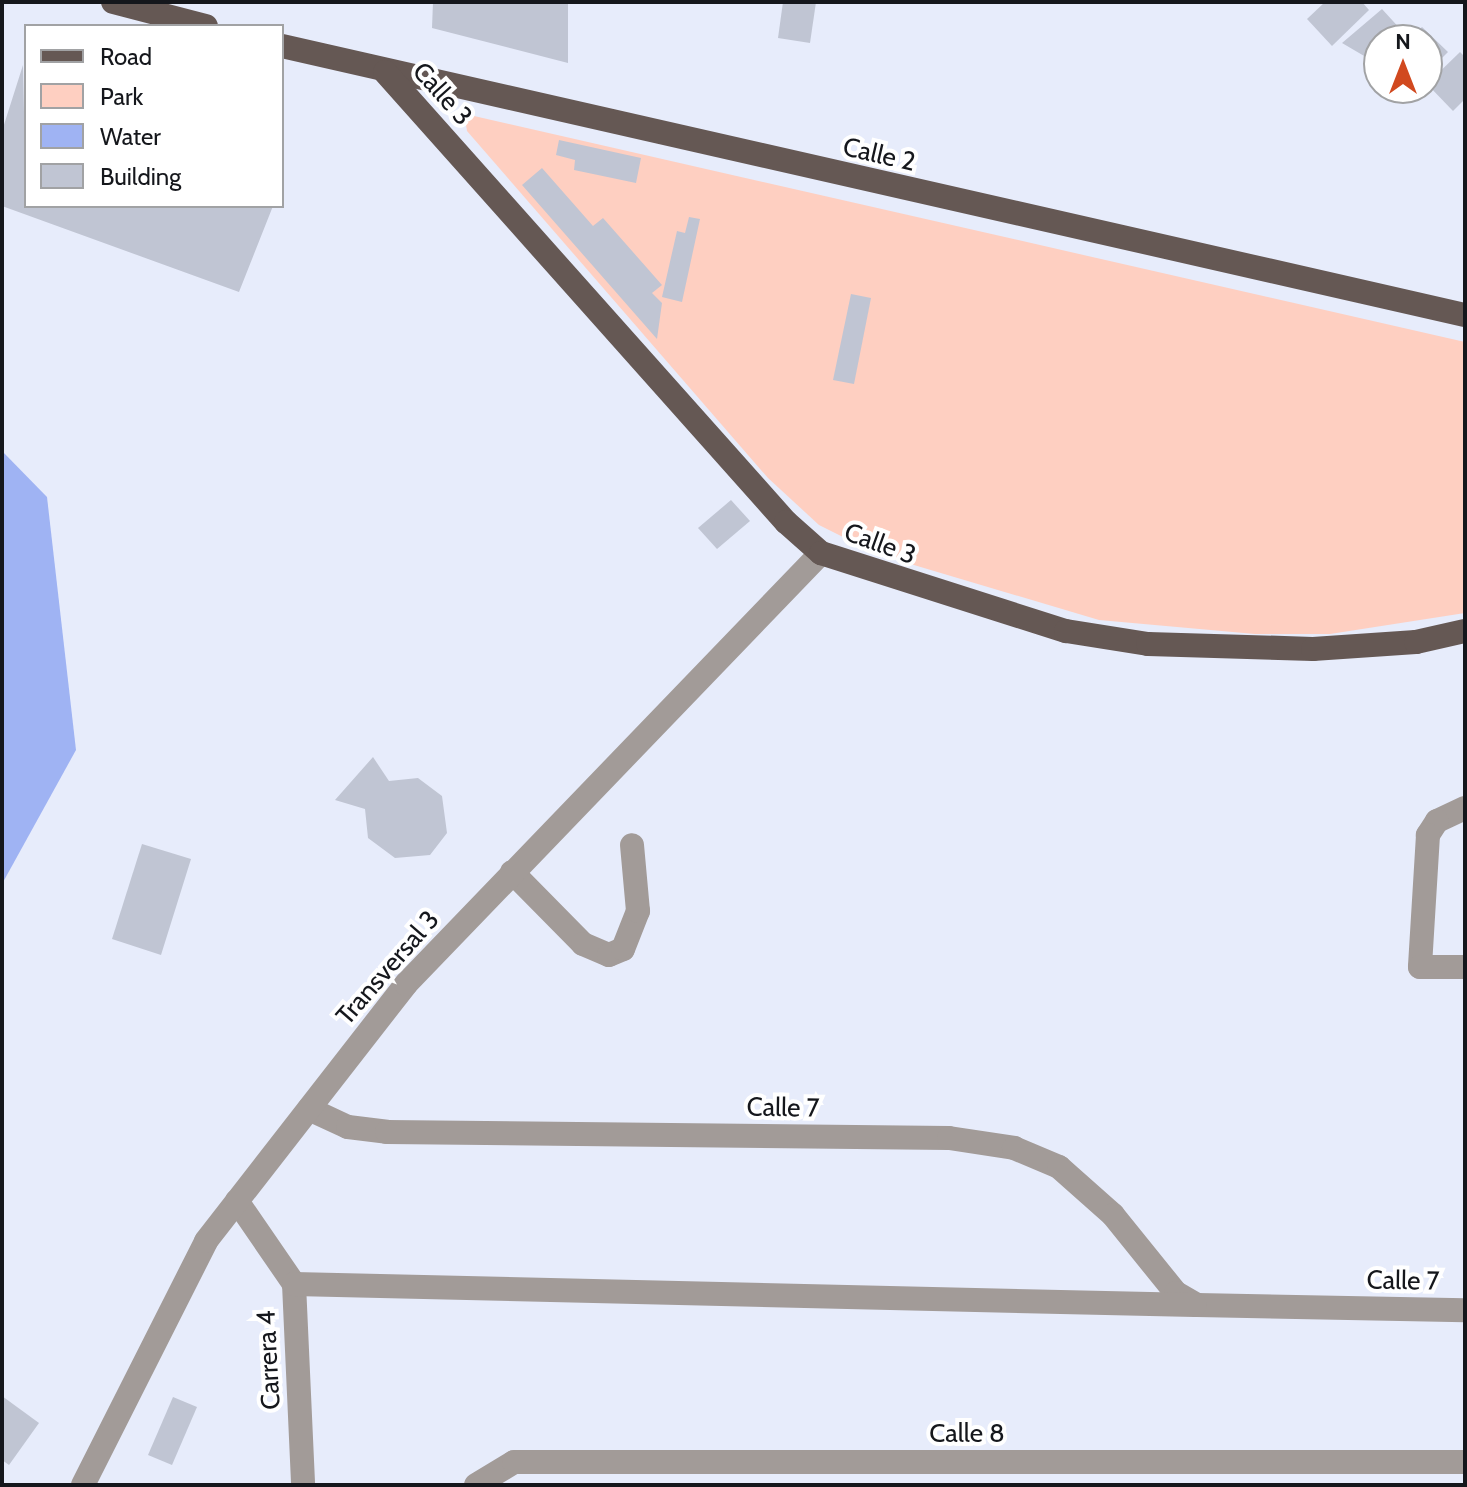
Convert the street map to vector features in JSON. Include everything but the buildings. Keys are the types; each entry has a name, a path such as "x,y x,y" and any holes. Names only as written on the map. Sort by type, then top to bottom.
{"main road":[{"path":"113,2 198,24"},
{"name":"Calle 2","path":"284,47 385,72 1465,315"},
{"name":"Calle 3","path":"385,72 786,522 821,553 1066,631 1148,644 1313,649 1416,642 1465,631"}],"street":[{"name":"Transversal 3","path":"83,1485 206,1241 406,984 821,553"},
{"path":"1465,808 1437,821 1428,835 1420,967 1465,967"},
{"path":"512,872 583,944 609,955 623,949 638,911 632,845"},
{"name":"Calle 7","path":"309,1109 348,1127 387,1132 949,1138 1014,1148 1059,1167 1113,1215 1176,1293 1197,1305"},
{"name":"Carrera 4","path":"237,1201 294,1284 303,1485"},
{"name":"Calle 7","path":"294,1284 1465,1310"},
{"name":"Calle 8","path":"476,1485 514,1462 1465,1462"}],"green space":[{"path":"474,116 1465,342 1465,613 1330,634 1255,634 1099,620 877,554 819,525 768,478 467,131 465,119"}],"water":[{"path":"2,451 47,497 76,750 2,884"}]}
